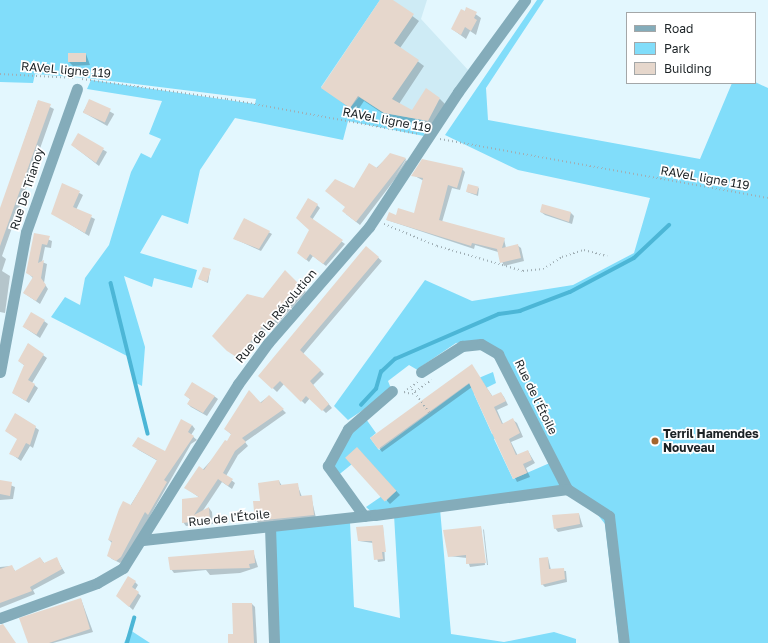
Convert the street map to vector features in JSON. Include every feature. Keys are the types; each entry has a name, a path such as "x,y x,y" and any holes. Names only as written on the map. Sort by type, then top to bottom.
{"street":[{"name":"Rue de la Révolution","path":"0,618 111,577 123,568 143,540 173,486 247,372 374,220 428,136 525,0"},
{"name":"Rue De Trianoy","path":"0,372 26,232 77,89"},
{"name":"Rue de l'Étoile","path":"143,540 270,528 567,489 498,354 481,344 462,346 421,372"},
{"path":"364,516 328,466 348,429 392,391"},
{"path":"567,489 609,516 624,643"},
{"path":"270,528 274,643"}],"path":[{"name":"RAVeL ligne 119","path":"0,74 91,80 227,99 768,198"},
{"path":"374,220 438,246 523,271 544,269 562,257 584,250 607,256"},
{"path":"404,392 412,389 421,372"},
{"path":"392,391 414,392 437,375"},
{"path":"412,389 429,412"}],"shaded area":[{"path":"380,0 427,0 421,19 469,71 424,136 424,120 384,113 359,97 350,108 321,87"}],"green space":[{"path":"0,0 380,0 321,87 350,108 359,97 384,113 424,120 424,136 348,121 343,140 235,118 200,170 188,224 162,215 140,253 197,270 192,288 154,278 152,287 124,276 145,347 142,386 136,383 129,357 51,317 65,297 80,305 85,278 109,245 131,172 141,153 151,158 161,139 149,134 162,101 87,89 91,80 255,104 256,99 87,78 35,74 33,83 0,82"},
{"name":"Terril Hamendes Nouveau","path":"537,0 544,0 486,88 488,120 700,159 732,84 756,84 756,82 768,88 768,643 619,643 605,524 583,496 567,489 375,515 366,507 382,496 386,501 396,491 357,448 346,458 352,464 336,477 332,465 347,437 366,419 376,433 370,438 379,450 474,380 493,372 496,383 474,394 492,434 506,433 494,439 513,479 552,462 502,359 475,341 456,343 422,366 421,372 409,365 388,381 392,391 348,420 334,406 425,280 472,301 573,285 634,253 650,198 518,170 445,135"},
{"path":"440,509 451,634 504,642 554,632 576,639 576,643 277,643 273,530 350,522 354,607 400,618 394,515"},
{"path":"130,630 150,643 124,643"}],"building":[{"path":"380,0 393,0 414,14 394,43 419,60 392,99 412,110 426,88 440,98 428,121 384,113 358,96 350,108 321,88"},
{"path":"466,7 477,12 474,18 477,20 471,31 465,27 461,35 451,29 461,9 465,11"},
{"path":"68,53 86,53 86,62 68,62"},
{"path":"89,99 111,109 105,122 83,113"},
{"path":"38,100 51,104 0,246 0,208"},
{"path":"78,133 104,148 96,163 71,145"},
{"path":"390,153 406,158 356,222 342,211 345,207 325,191 335,179 354,188 369,163 377,168"},
{"path":"422,159 463,168 457,188 448,185 439,220 505,238 502,248 518,244 521,258 500,263 497,249 472,243 471,246 386,220 389,212 396,215 398,208 414,213 423,178 411,176"},
{"path":"62,183 80,191 73,207 92,215 85,233 51,214"},
{"path":"468,184 479,187 477,195 466,192"},
{"path":"308,198 318,204 310,217 343,240 323,264 310,254 306,260 297,253 309,230 296,218"},
{"path":"542,204 571,212 569,222 540,212"},
{"path":"244,218 270,231 259,249 233,239"},
{"path":"34,233 50,236 47,245 42,244 38,263 44,260 41,278 46,285 36,301 23,293 33,277 26,273"},
{"path":"366,246 379,257 300,350 321,370 310,381 329,404 322,411 306,396 301,402 280,381 272,389 258,376"},
{"path":"203,267 211,269 207,282 198,279"},
{"path":"285,270 303,288 269,326 265,323 238,358 227,351 212,336 247,294 263,298"},
{"path":"31,312 45,320 36,335 22,327"},
{"path":"28,343 44,354 28,380 35,384 26,401 12,393 24,365 18,361"},
{"path":"472,364 492,396 501,392 506,401 494,407 502,424 513,418 520,433 509,439 516,455 528,450 532,460 523,464 527,473 513,479 469,383 378,449 370,438"},
{"path":"192,382 215,396 203,413 187,404 190,399 184,395"},
{"path":"249,390 261,403 269,395 284,409 242,438 246,442 235,451 223,473 233,479 228,486 218,479 194,515 209,507 210,520 182,523 182,499 199,497 184,488 199,466 204,470 225,440 227,441 231,434 224,429"},
{"path":"15,413 36,426 30,445 26,443 18,458 9,454 17,439 5,431"},
{"path":"181,419 192,425 188,432 194,436 164,480 167,482 148,515 145,512 121,557 116,561 107,556 112,541 108,540 119,509 123,501 131,505 157,460 132,446 138,437 165,451"},
{"path":"357,447 396,491 385,502 345,458"},
{"path":"0,480 12,482 10,496 0,494"},
{"path":"279,480 280,485 298,483 300,496 312,495 314,515 255,521 253,501 260,501 258,483"},
{"path":"579,513 580,524 554,529 552,515"},
{"path":"383,525 386,552 382,552 383,559 374,560 372,541 358,541 356,527"},
{"path":"481,526 486,563 466,564 466,555 448,557 443,530"},
{"path":"254,550 255,563 249,564 250,568 170,570 168,557"},
{"path":"40,557 44,563 57,557 62,569 30,587 32,591 0,603 0,569 12,565 15,571"},
{"path":"548,557 549,569 564,568 565,579 541,585 539,558"},
{"path":"128,576 136,581 132,587 139,592 129,607 116,596"},
{"path":"81,598 90,629 49,643 28,643 19,618"},
{"path":"232,603 252,603 254,643 228,643 228,634 233,634"},
{"path":"3,624 16,643 0,643 0,625"}],"waterway":[{"path":"361,405 376,389 381,372 395,359 499,314 520,311 570,292 634,258 669,225"},
{"path":"111,283 148,434"},
{"path":"127,643 134,618"}],"place":[{"name":"Terril Hamendes Nouveau","path":"655,441"}]}
